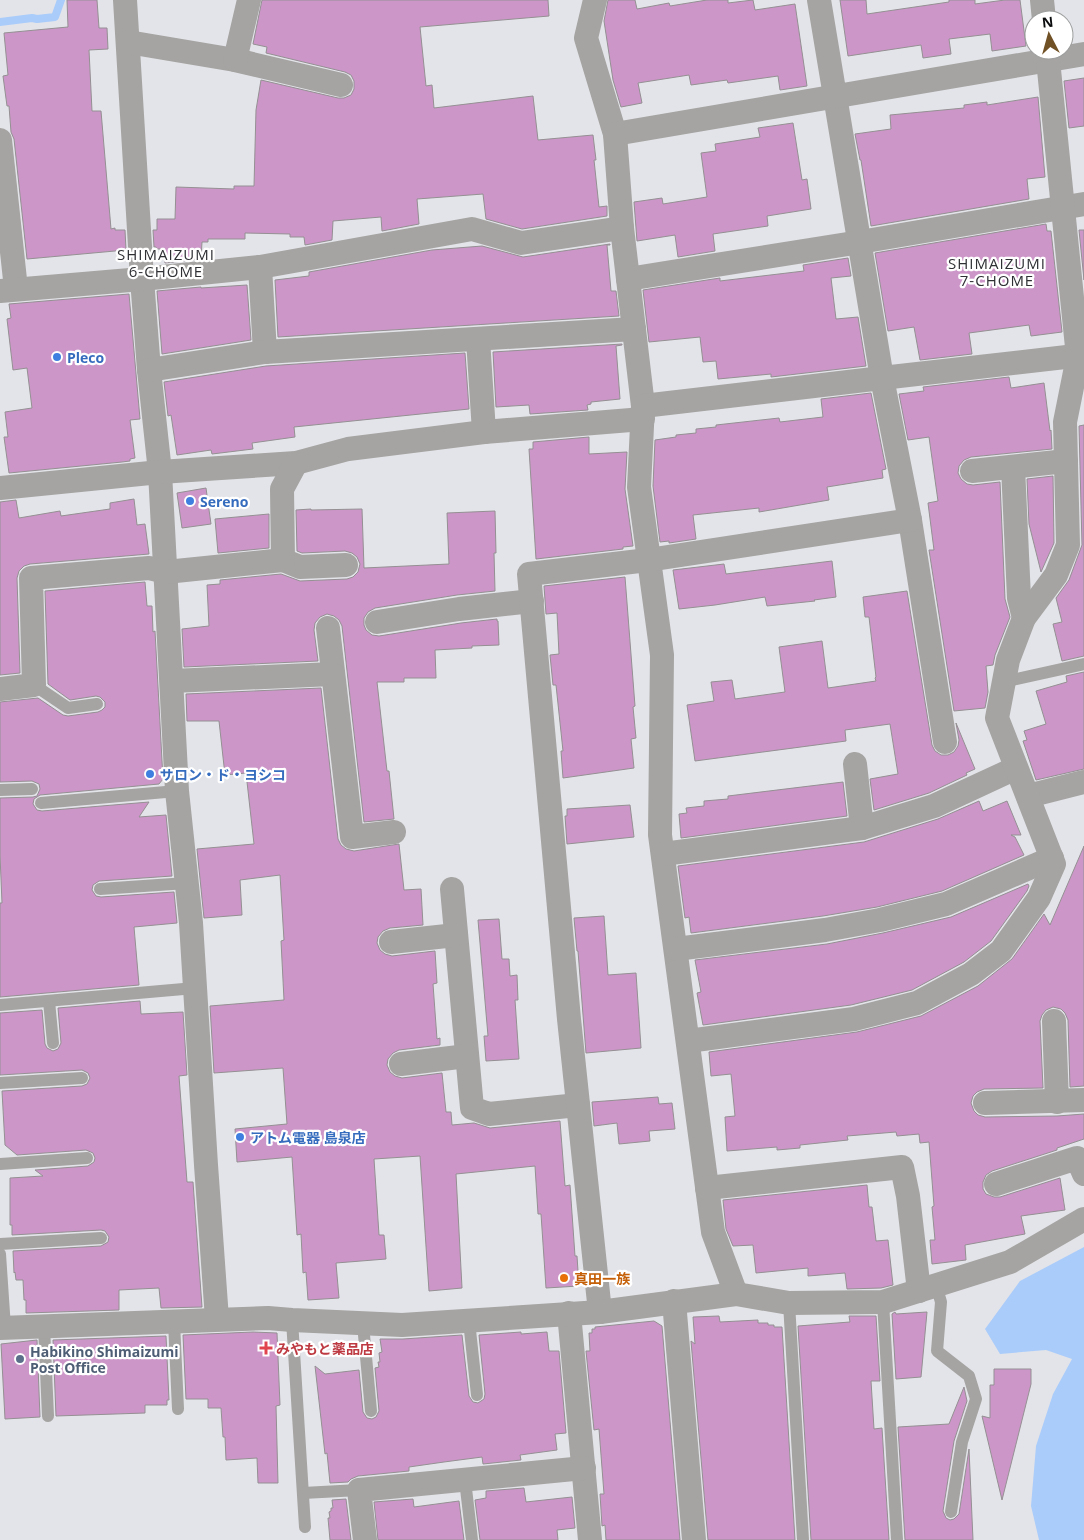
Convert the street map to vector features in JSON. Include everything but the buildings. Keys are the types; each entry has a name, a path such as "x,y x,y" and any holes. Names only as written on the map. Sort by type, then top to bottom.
{"street":[{"path":"125,0 142,279 160,472 177,791 187,883 195,988 217,1319"},
{"path":"235,60 249,0"},
{"path":"595,0 586,38 615,134 622,228 643,413 639,487 662,655 660,835 713,1232 736,1294"},
{"path":"819,0 882,378 910,520 945,742"},
{"path":"128,42 235,60 341,85"},
{"path":"615,134 835,96 1024,59"},
{"path":"688,1041 854,1019 918,1003 971,974 1001,951 1039,898 1054,864 997,718 1008,660 1024,618 1056,575 1068,545 1072,476 1065,422 1081,356 1074,206 1048,60"},
{"path":"0,140 8,290 260,267 472,229 521,243 622,228"},
{"path":"628,280 1074,206"},
{"path":"260,267 265,352"},
{"path":"150,370 265,352 634,329"},
{"path":"478,339 484,432"},
{"path":"0,488 160,472 296,463 348,449 643,413 882,378 1081,356"},
{"path":"284,560 282,489 296,463"},
{"path":"972,471 1013,467 1072,476"},
{"path":"1013,467 1019,598 1024,618"},
{"path":"600,1312 569,1019 529,574 648,560 910,520"},
{"path":"0,689 34,685 31,578 150,568 166,572 284,560 300,567 346,565"},
{"path":"377,622 459,609 532,601"},
{"path":"328,628 352,837 394,832"},
{"path":"172,681 333,674"},
{"path":"855,764 862,828"},
{"path":"663,854 862,828 934,806 1016,768"},
{"path":"1028,796 1084,782"},
{"path":"676,949 825,930 880,920 946,904 1052,858"},
{"path":"452,889 472,1108 489,1114 578,1104"},
{"path":"391,942 456,935"},
{"path":"1054,1021 1058,1102"},
{"path":"401,1064 467,1056"},
{"path":"985,1104 1084,1100"},
{"path":"996,1184 1077,1158 1084,1174"},
{"path":"707,1188 902,1167 928,1288"},
{"path":"2,1328 268,1318 402,1325 600,1312 736,1294 789,1303 883,1302 1010,1262 1084,1220"},
{"path":"674,1302 694,1540"},
{"path":"569,1313 590,1540"},
{"path":"364,1540 359,1490 584,1468"}],"lane":[{"path":"1003,682 1084,664"},
{"path":"34,685 68,708 97,704"},
{"path":"0,790 32,789"},
{"path":"41,803 177,791"},
{"path":"100,889 187,883"},
{"path":"0,1005 195,988"},
{"path":"49,1001 53,1043"},
{"path":"0,1083 82,1078"},
{"path":"0,1164 87,1158"},
{"path":"0,1244 101,1238"},
{"path":"0,1254 2,1328"},
{"path":"928,1288 941,1302 936,1351 969,1376 976,1399 962,1442 951,1512"},
{"path":"883,1302 897,1540"},
{"path":"789,1303 803,1540"},
{"path":"292,1320 305,1527"},
{"path":"469,1321 477,1394"},
{"path":"174,1322 178,1409"},
{"path":"363,1324 372,1412"},
{"path":"44,1326 48,1416"},
{"path":"465,1480 472,1540"},
{"path":"303,1493 359,1490"}],"water":[{"path":"1084,1247 1084,1540 1039,1540 1031,1506 1036,1446 1053,1394 1072,1359 1046,1350 1000,1354 985,1329 1020,1281"}],"waterway":[{"path":"0,22 55,17 61,0"}],"place":[{"name":"Pleco","path":"57,357"},
{"name":"Sereno","path":"190,501"},
{"name":"サロン・ド・ヨシコ","path":"150,774"},
{"name":"アトム電器 島泉店","path":"240,1137"},
{"name":"真田一族","path":"564,1278"},
{"name":"みやもと薬品店","path":"266,1348"},
{"name":"Habikino Shimaizumi Post Office","path":"20,1359"}],"district":[{"name":"SHIMAIZUMI 6-CHOME","path":"166,262"},
{"name":"SHIMAIZUMI 7-CHOME","path":"997,272"}]}
